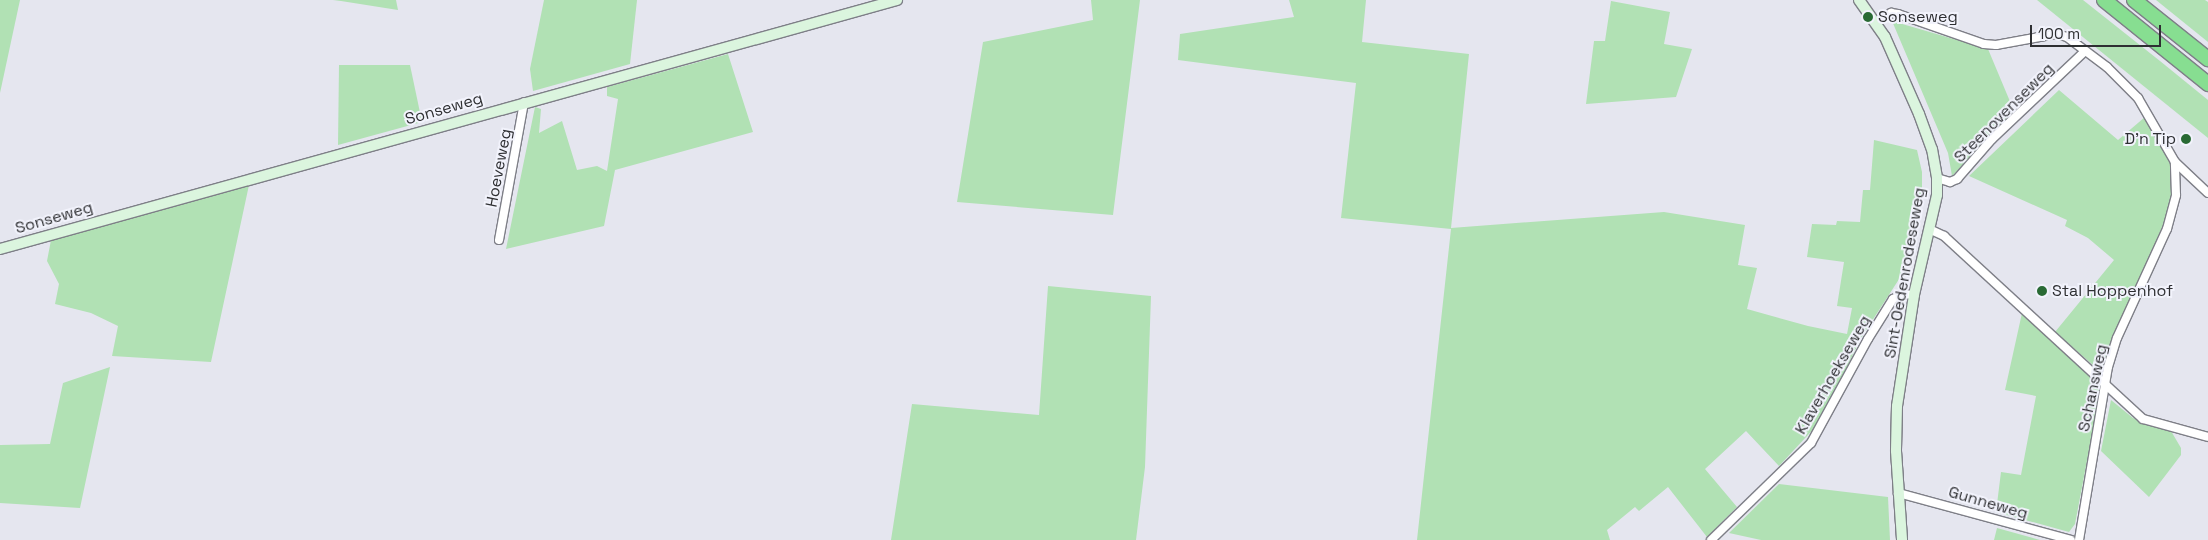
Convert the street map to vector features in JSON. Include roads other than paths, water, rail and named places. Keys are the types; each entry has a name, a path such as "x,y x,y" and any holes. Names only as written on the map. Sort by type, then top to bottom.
{"highway":[{"path":"2104,0 2208,84"},
{"path":"2134,0 2208,59"}],"main road":[{"name":"Sonseweg","path":"0,249 897,0"},
{"name":"Sint-Oedenrodeseweg","path":"1859,0 1877,22 1919,114 1932,149 1937,178 1929,230 1914,295 1897,406 1898,493 1902,540"}],"street":[{"name":"Steenovenseweg","path":"1877,22 1891,13 1898,14 1984,44 2056,34 2067,37 2107,67 2138,98 2176,162 2208,193"},
{"name":"Steenovenseweg","path":"1937,178 1950,182 1957,179 1992,139 2085,51"},
{"name":"Hoeveweg","path":"499,240 524,102"},
{"name":"Schansweg","path":"2078,540 2105,386 2117,338 2167,229 2176,195 2176,162"},
{"path":"1929,230 1944,236 2142,419 2208,437"},
{"name":"Klaverhoekseweg","path":"1711,540 1811,443 1868,339 1893,299 1904,294 1914,295"},
{"name":"Gunneweg","path":"1898,493 2071,540"}],"place":[{"name":"Sonseweg","path":"1868,17"},
{"name":"D'n Tip","path":"2186,139"},
{"name":"Stal Hoppenhof","path":"2042,291"}]}
